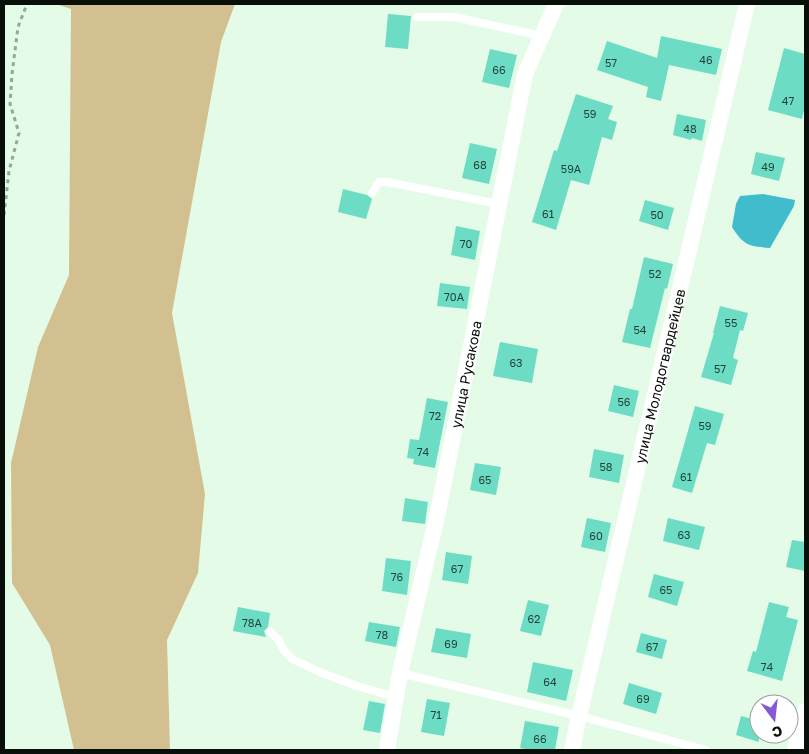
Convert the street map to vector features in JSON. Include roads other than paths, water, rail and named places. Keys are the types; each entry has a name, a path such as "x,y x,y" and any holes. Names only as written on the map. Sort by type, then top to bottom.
{"street":[{"name":"улица Русакова","path":"387,750 400,673 438,512 525,74 556,4"},
{"name":"улица Молодогвардейцев","path":"572,750 747,4"},
{"path":"795,750 805,711"}],"lane":[{"path":"417,17 454,17 542,36"},
{"path":"372,193 378,182 387,182 499,204"},
{"path":"270,632 278,639 283,649 292,659 322,674 396,697"},
{"path":"400,673 579,716 706,750"}],"water":[{"path":"763,194 795,200 794,206 770,248 748,244 740,238 732,227 736,204 740,196"}]}
